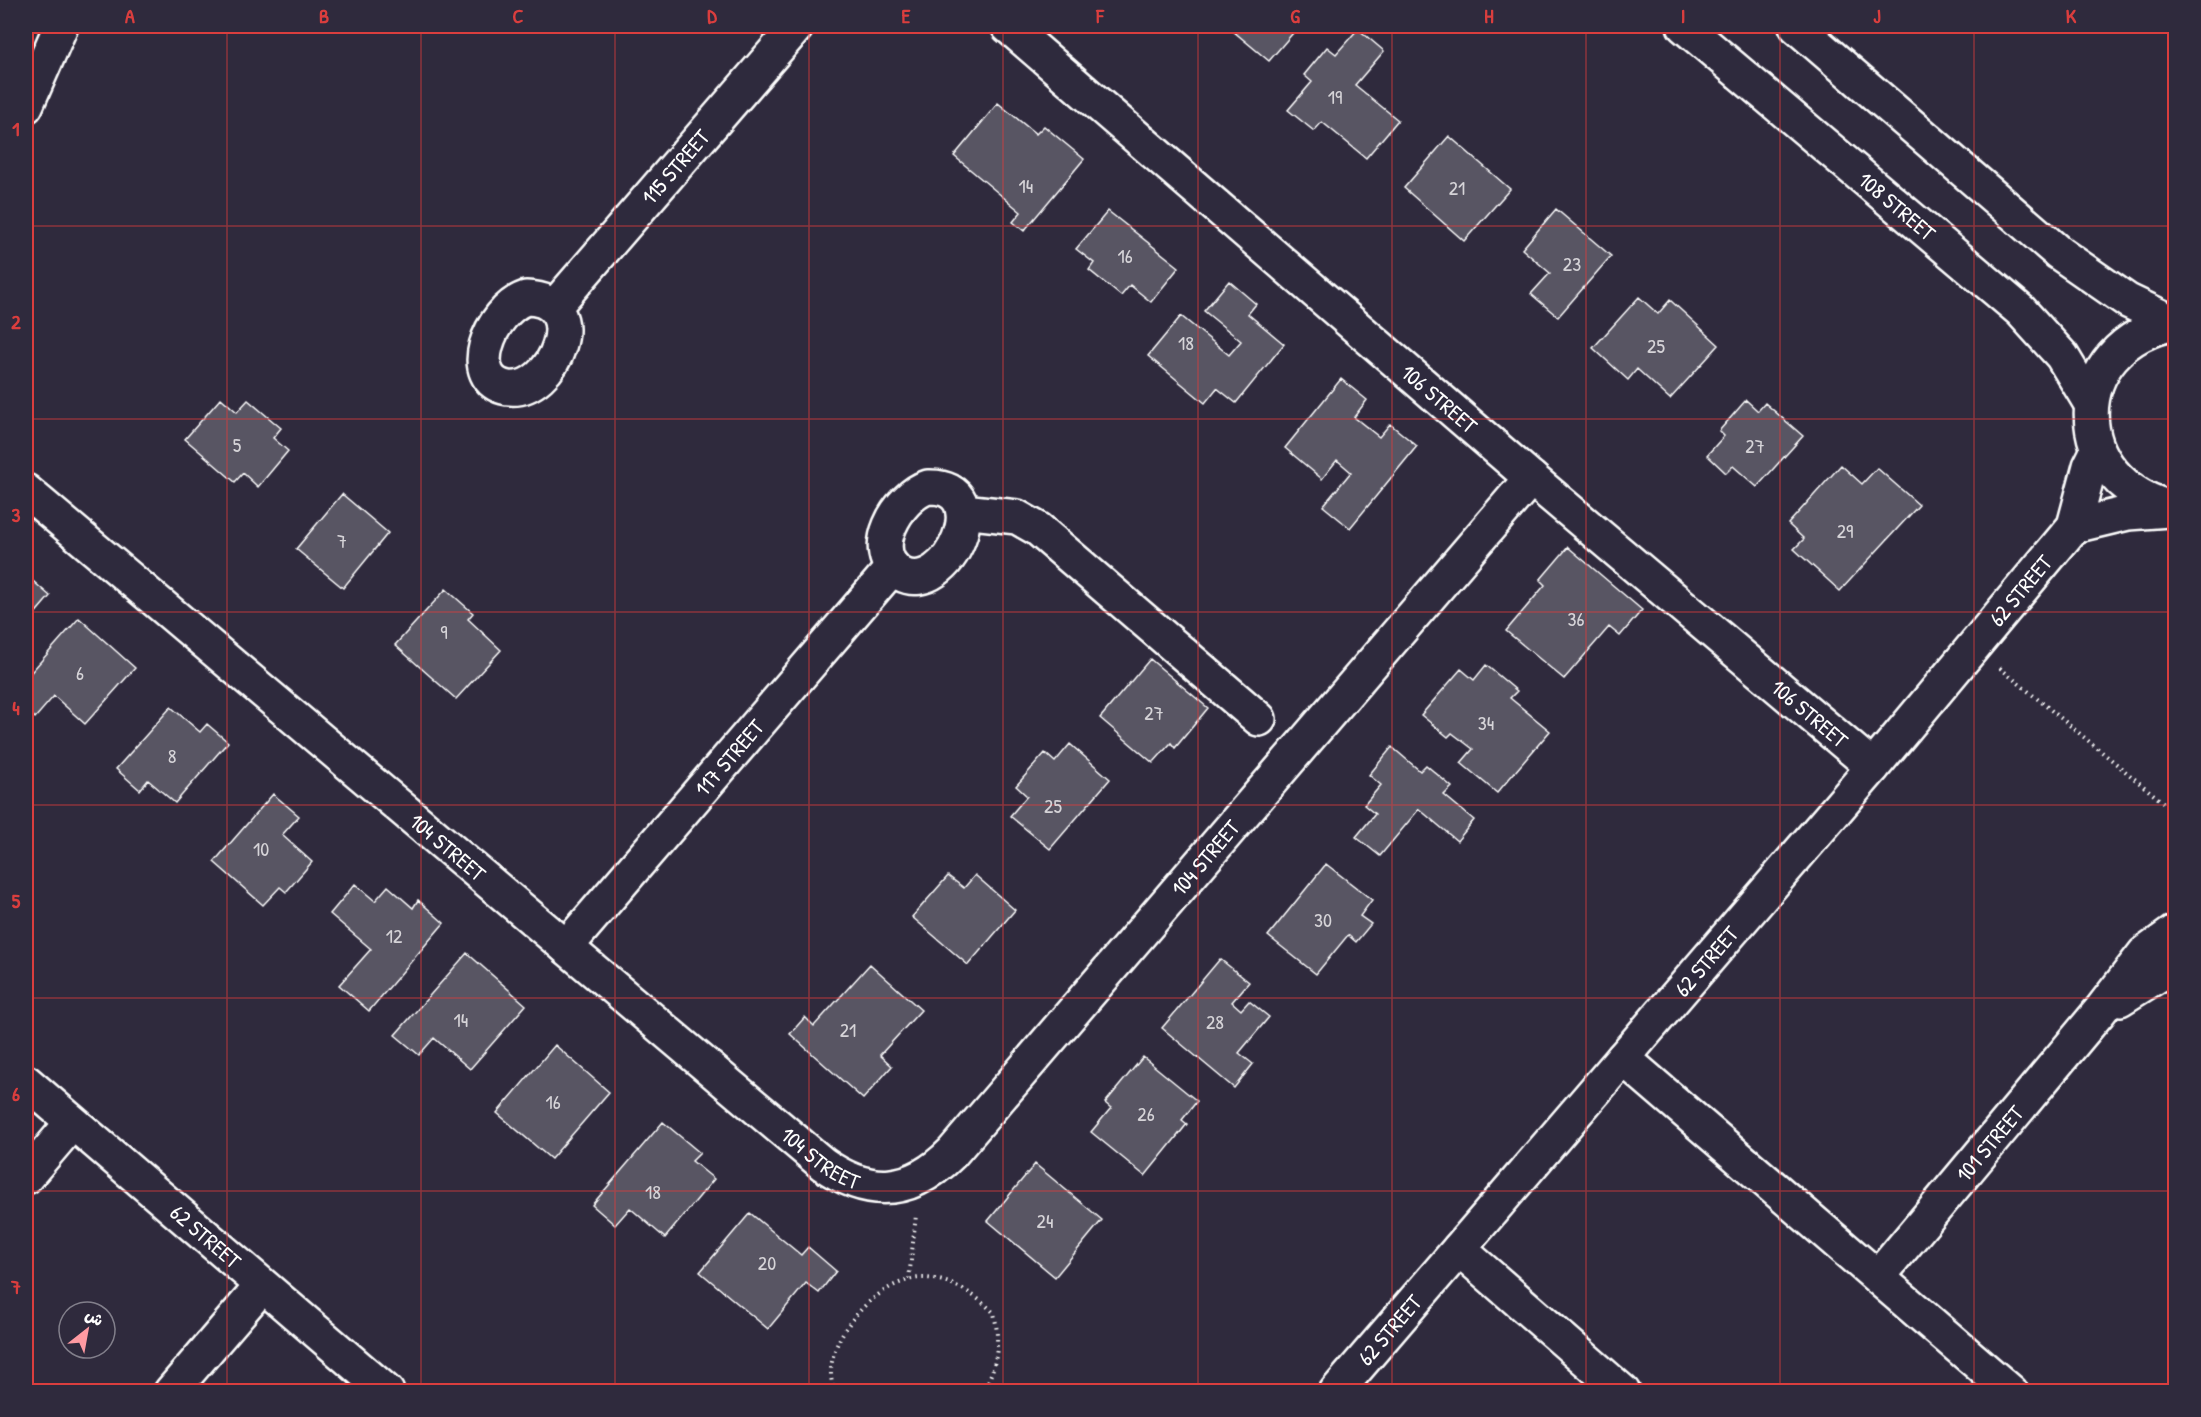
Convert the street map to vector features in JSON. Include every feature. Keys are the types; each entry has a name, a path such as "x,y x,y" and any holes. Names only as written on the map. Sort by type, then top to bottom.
{"street":[{"path":"26,106 61,26"},
{"name":"115 STREET","path":"555,306 797,26"},
{"name":"106 STREET","path":"1008,26 1532,478 1873,767"},
{"name":"108 STREET","path":"1684,26 2021,311 2062,356 2091,404"},
{"path":"1796,26 2059,253 2128,301 2175,323"},
{"path":"2175,323 2150,328 2128,341 2110,358 2098,380 2091,404 2091,427 2098,450 2107,468 2121,484 2138,496 2175,509"},
{"name":"62 STREET","path":"1336,1392 1873,767 1972,645 2074,526 2090,465 2098,450"},
{"name":"104 STREET","path":"26,491 840,1176 859,1184 880,1187 901,1185 920,1179 938,1167 952,1153 1532,478"},
{"path":"938,487 947,489 958,498 963,511 958,542 939,568 918,577 909,577 893,567 887,550 887,534 897,510 918,490 938,487"},
{"path":"2074,526 2128,513 2175,509"},
{"path":"963,511 1017,517 1044,533 1260,719"},
{"name":"117 STREET","path":"566,947 893,567"},
{"name":"101 STREET","path":"1878,1276 2100,1011 2144,954 2175,931"},
{"name":"101 STREET","path":"2100,1011 2175,964"},
{"path":"1623,1058 2011,1392"},
{"name":"62 STREET","path":"26,1082 387,1392"},
{"path":"26,1177 72,1123"},
{"path":"1459,1249 1623,1392"},
{"path":"171,1392 262,1286"}],"path":[{"path":"1972,645 2175,813"},
{"path":"909,1279 920,1179"},
{"path":"835,1392 832,1365 845,1329 872,1298 891,1286 909,1279 926,1278 957,1286 983,1302 994,1313 998,1348 994,1366 982,1392"}],"building":[{"path":"1227,26 1299,26 1269,61"},
{"path":"1358,29 1384,51 1355,85 1398,120 1366,158 1322,122 1314,131 1288,110 1312,82 1304,75 1327,47 1336,54"},
{"path":"998,103 1036,134 1044,126 1084,159 1024,231 1013,222 1021,212 954,156"},
{"path":"1449,136 1510,189 1464,241 1404,188"},
{"path":"1556,209 1611,256 1558,317 1531,294 1550,273 1522,249"},
{"path":"1108,211 1179,267 1151,302 1130,285 1121,296 1089,270 1094,263 1076,249"},
{"path":"1229,281 1256,304 1248,314 1284,344 1236,403 1217,388 1205,403 1148,356 1181,316 1229,355 1241,341 1204,311"},
{"path":"1639,297 1658,314 1670,300 1719,345 1670,399 1637,369 1628,380 1593,348"},
{"path":"1341,379 1367,400 1354,417 1379,437 1390,424 1417,446 1350,528 1323,506 1351,472 1337,460 1322,479 1285,448"},
{"path":"221,398 237,412 248,400 281,428 273,438 288,451 258,487 243,473 235,482 185,439"},
{"path":"1746,400 1758,411 1765,403 1803,436 1757,487 1733,466 1726,473 1707,455 1724,436 1719,431"},
{"path":"1841,465 1862,484 1877,468 1919,505 1840,591 1794,549 1804,539 1788,524"},
{"path":"342,494 388,533 343,588 296,549"},
{"path":"1568,547 1642,610 1620,636 1609,627 1564,679 1506,631 1545,585 1540,580"},
{"path":"26,575 50,596 26,624"},
{"path":"446,589 473,613 468,619 501,650 456,699 395,645"},
{"path":"79,618 135,668 85,724 54,696 35,718 26,709 26,678"},
{"path":"1150,659 1208,708 1175,748 1171,743 1153,763 1100,718"},
{"path":"1486,665 1517,691 1510,698 1550,731 1497,793 1461,763 1473,749 1452,733 1448,737 1421,715 1461,669 1474,680"},
{"path":"171,707 200,732 207,724 228,742 175,803 148,780 140,790 116,769"},
{"path":"1070,744 1110,779 1050,849 1010,816 1027,796 1016,786 1045,753 1055,762"},
{"path":"1392,747 1420,771 1426,765 1452,787 1444,795 1474,820 1457,841 1419,809 1380,856 1356,837 1375,814 1364,805 1381,785 1369,775"},
{"path":"273,794 299,816 282,835 312,862 286,892 280,887 263,905 214,862"},
{"path":"1326,864 1372,900 1360,916 1371,924 1356,942 1348,935 1316,974 1268,936"},
{"path":"975,875 1015,910 968,965 912,917 948,876 964,888"},
{"path":"355,884 375,901 388,886 413,908 418,900 444,923 369,1011 339,985 371,949 330,914"},
{"path":"467,953 526,1005 470,1069 434,1038 419,1055 395,1035"},
{"path":"1220,959 1249,982 1232,1002 1241,1010 1249,1001 1269,1017 1239,1053 1253,1064 1234,1088 1162,1028"},
{"path":"870,964 921,1010 880,1055 892,1066 863,1099 790,1034 805,1017 814,1026"},
{"path":"555,1045 609,1092 551,1159 497,1113"},
{"path":"1143,1057 1197,1101 1182,1120 1187,1124 1145,1176 1091,1132 1111,1108 1105,1103"},
{"path":"663,1122 700,1153 692,1161 714,1179 665,1238 630,1208 615,1225 592,1205"},
{"path":"1035,1164 1102,1220 1055,1277 988,1221"},
{"path":"750,1213 801,1255 808,1247 836,1271 819,1293 806,1283 768,1329 700,1272"}]}
